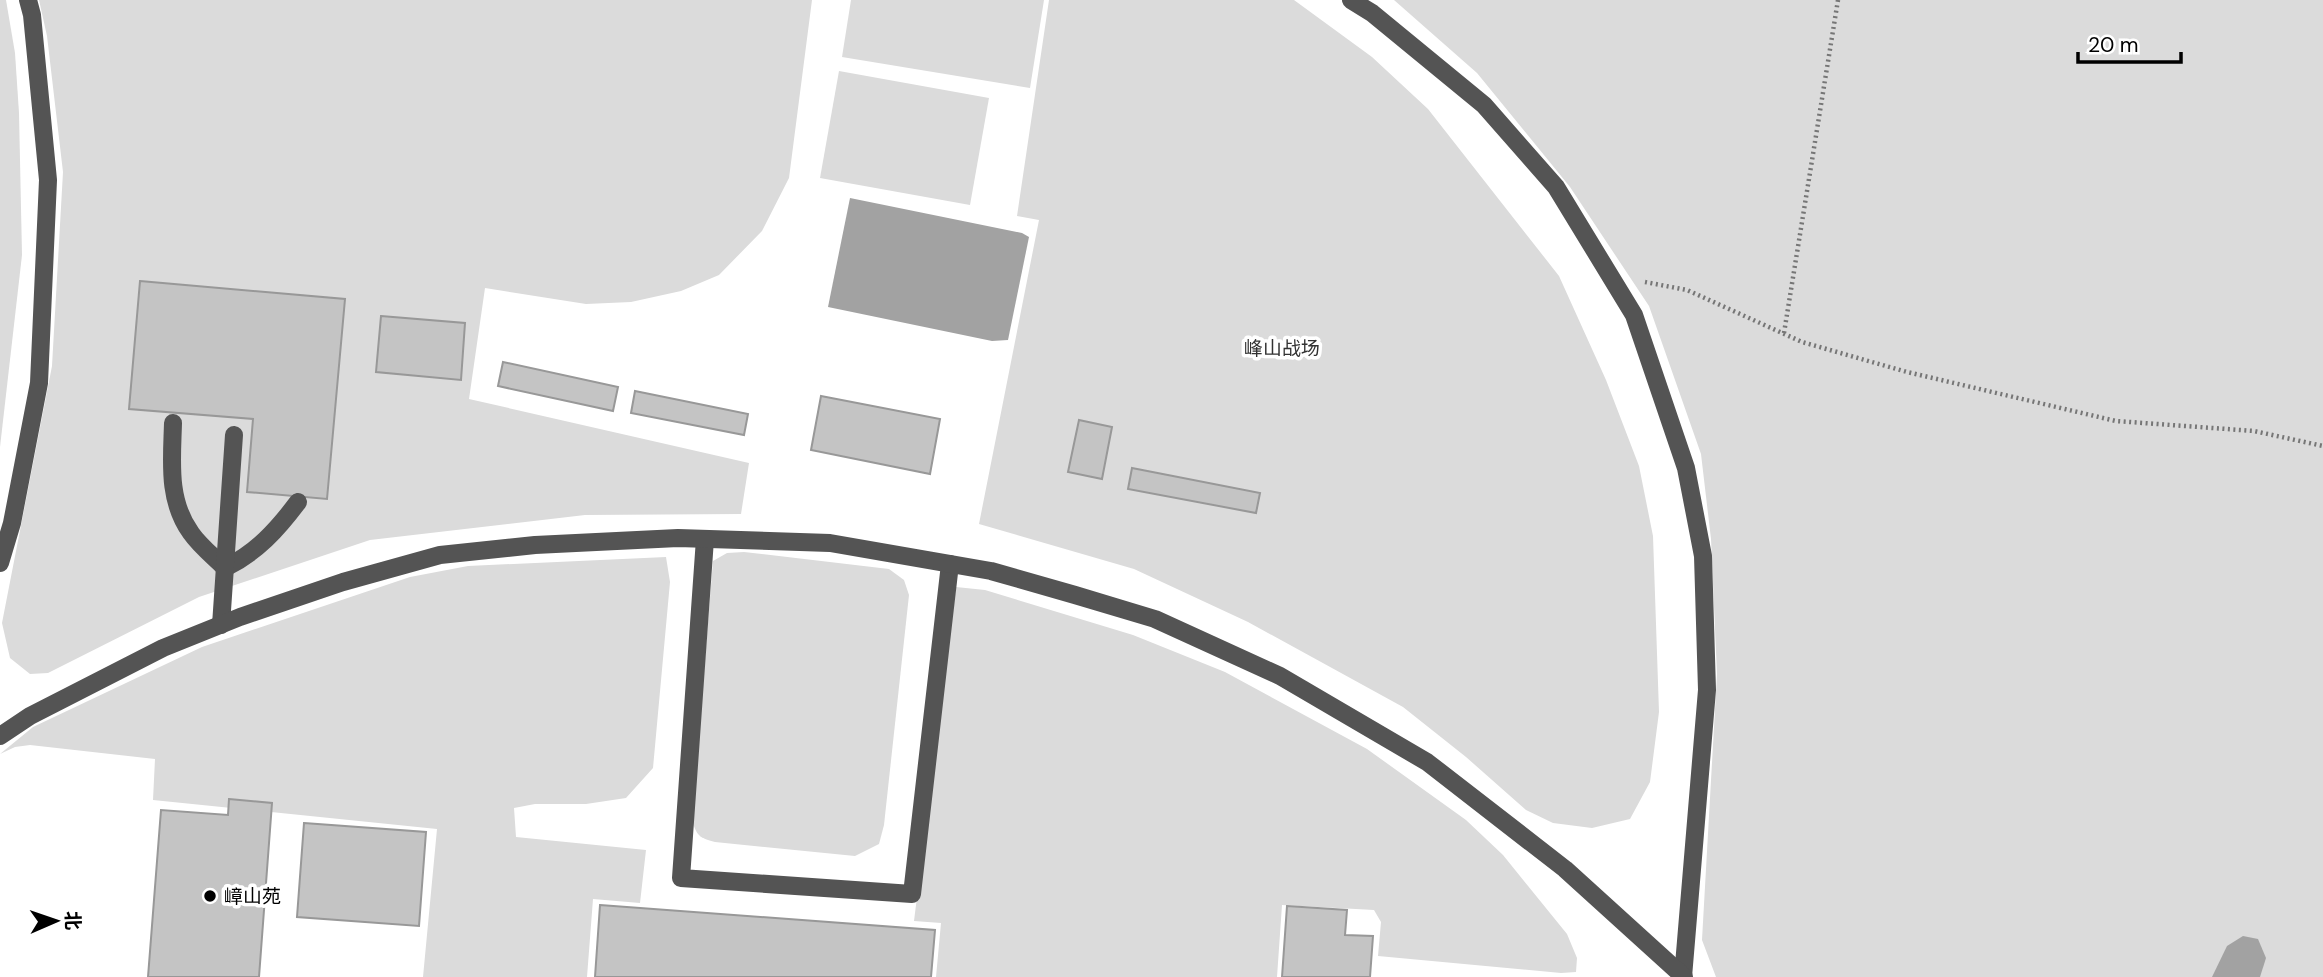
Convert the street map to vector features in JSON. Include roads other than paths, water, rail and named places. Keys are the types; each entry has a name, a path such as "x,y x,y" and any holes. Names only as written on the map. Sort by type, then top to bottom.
{"lane":[{"path":"0,563 12,523 39,383 48,180 32,15 28,0"},
{"path":"1351,0 1373,13 1484,105 1556,187 1634,315 1686,468 1703,556 1707,690 1683,976"},
{"path":"173,423 171,482 179,512 191,533 225,568"},
{"path":"221,625 234,435"},
{"path":"225,568 246,557 265,542 278,530 298,502"},
{"path":"0,736 30,716 163,648 343,582 440,555 535,545 678,538 830,543 991,571 1155,619 1280,676 1427,762 1565,869 1683,976"},
{"path":"705,539 681,878 912,894 950,564"}],"place":[{"name":"嶂山苑","path":"210,896"}],"park label":[{"name":"峰山战场","path":"1282,348"}]}
